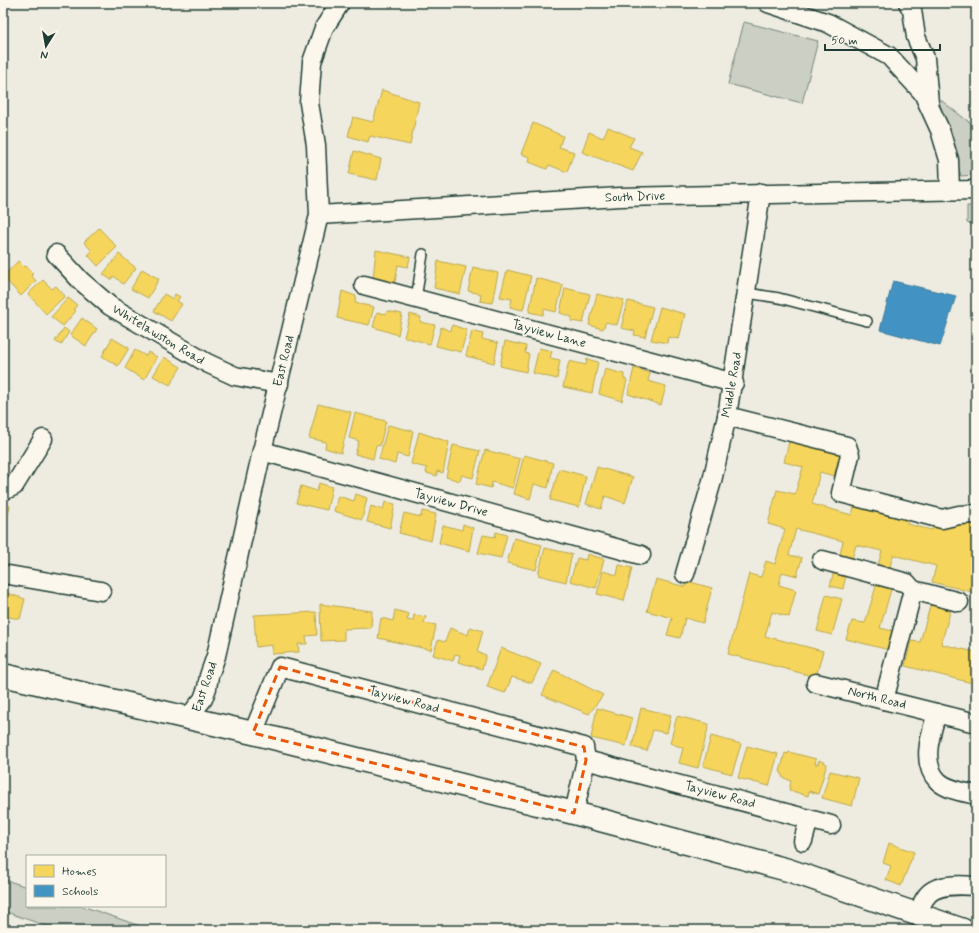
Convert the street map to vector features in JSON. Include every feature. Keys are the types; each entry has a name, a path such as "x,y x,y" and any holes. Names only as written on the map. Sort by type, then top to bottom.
{"street":[{"name":"East Road","path":"194,719 195,709 203,699 216,656 262,451 320,215 316,145 309,103 312,69 324,28 340,3"},
{"path":"768,3 828,23 889,56 923,94 930,108 940,130 949,160 950,190"},
{"path":"908,3 912,10 916,37 926,58 930,108"},
{"name":"South Drive","path":"320,215 620,197 761,193 976,190"},
{"name":"Middle Road","path":"685,574 712,481 734,383 761,193"},
{"name":"Whitelawston Road","path":"56,254 80,281 110,306 207,363 235,376 279,384"},
{"name":"Tayview Lane","path":"364,285 734,383"},
{"path":"727,416 847,446 850,455 841,493 942,519 959,515 976,514"},
{"path":"3,491 14,486 43,439"},
{"name":"Tayview Drive","path":"262,451 641,555"},
{"path":"822,560 907,583 913,590 958,602"},
{"path":"3,574 101,591"},
{"path":"884,700 913,590"},
{"name":"Tayview Road","path":"253,733 280,667 584,747 586,760 831,825"},
{"path":"3,676 253,733 574,813 788,870 963,930"},
{"name":"North Road","path":"816,683 976,723"},
{"path":"937,713 929,740 929,760 932,773 938,782 949,788 976,795"},
{"path":"574,813 586,760"},
{"path":"803,841 809,819"},
{"path":"918,914 926,896 936,890 946,886 976,886"}],"lane":[{"path":"416,299 423,254"},
{"path":"746,293 779,298 867,321"}],"highlighted area":[{"path":"280,667 584,747 586,760 574,813 253,733"}],"shaded area":[{"path":"744,22 818,41 802,103 728,84"},
{"path":"938,98 973,125 976,125 976,175 961,176"},
{"path":"967,206 976,206 976,225 967,223"},
{"path":"3,879 26,887 26,907 85,907 152,930 58,930 3,911"}],"building: Homes":[{"path":"658,3 679,3 678,8"},
{"path":"382,90 419,102 410,145 370,136 368,142 348,136 353,117 373,122"},
{"path":"533,123 563,136 559,147 574,152 567,172 549,165 547,169 529,162 530,157 521,154"},
{"path":"608,127 634,138 629,147 642,152 633,171 582,152 589,132 603,138"},
{"path":"354,151 381,159 377,180 349,174"},
{"path":"99,228 117,247 98,266 88,255 92,251 84,242"},
{"path":"376,250 410,257 408,267 398,265 395,282 373,278"},
{"path":"119,254 136,268 123,284 114,276 111,280 103,274"},
{"path":"18,261 24,267 26,266 33,274 31,275 36,281 21,296 3,277"},
{"path":"438,261 466,267 460,294 434,288"},
{"path":"473,267 498,273 492,303 480,301 481,294 468,291"},
{"path":"142,269 159,279 148,298 131,289"},
{"path":"507,270 531,276 523,310 510,307 512,299 500,297"},
{"path":"536,278 563,285 556,312 544,309 543,315 529,312"},
{"path":"43,280 52,289 56,286 65,296 46,314 28,294"},
{"path":"565,288 590,294 583,323 571,321 572,317 560,313"},
{"path":"342,291 356,296 355,303 374,307 369,325 337,318"},
{"path":"164,294 173,299 175,294 180,297 177,301 182,304 171,321 154,311"},
{"path":"597,294 624,300 617,325 606,322 603,329 589,325"},
{"path":"68,298 77,305 74,309 76,311 63,326 51,317"},
{"path":"628,301 653,307 645,337 634,335 635,331 621,328"},
{"path":"660,307 685,314 679,339 668,337 667,343 651,340"},
{"path":"387,311 402,314 398,335 373,327 377,312 386,314"},
{"path":"410,314 421,317 420,322 435,325 430,344 404,337"},
{"path":"82,318 97,329 86,346 70,335"},
{"path":"452,325 467,330 461,352 436,346 441,327 451,331"},
{"path":"64,328 69,332 61,345 55,341"},
{"path":"472,331 483,334 482,339 498,343 494,363 466,356"},
{"path":"112,338 129,348 118,366 102,356"},
{"path":"505,341 526,346 525,353 529,354 526,372 500,366"},
{"path":"539,348 552,351 550,358 560,360 557,379 533,373"},
{"path":"135,350 146,356 148,352 157,357 144,380 125,368"},
{"path":"164,357 181,367 170,385 153,376"},
{"path":"587,359 598,362 592,393 563,387 569,361 586,365"},
{"path":"634,368 650,373 648,381 666,386 661,405 628,394"},
{"path":"605,369 624,374 624,379 627,380 622,401 599,394"},
{"path":"318,404 351,412 341,453 325,448 326,442 309,438"},
{"path":"355,413 386,421 380,446 376,445 373,459 355,454 359,441 349,438"},
{"path":"388,425 413,431 408,457 397,454 395,464 379,459"},
{"path":"419,432 449,442 443,473 437,471 437,476 426,473 427,468 411,464"},
{"path":"791,434 842,448 834,476 820,472 812,504 852,515 856,499 910,513 907,524 932,530 935,519 964,526 967,517 976,519 976,593 932,582 936,566 893,555 888,575 876,572 882,551 856,545 850,566 838,563 843,541 796,529 789,555 802,558 797,576 782,572 779,585 796,590 789,617 772,612 765,636 823,651 816,677 728,654 749,574 761,577 766,561 775,564 785,529 768,524 777,490 795,494 803,467 784,462"},
{"path":"453,445 480,451 473,478 462,475 460,481 446,477"},
{"path":"485,450 520,459 513,488 492,482 491,488 476,484"},
{"path":"524,455 553,463 548,488 534,484 530,499 514,494"},
{"path":"597,467 633,477 625,503 605,496 601,509 586,504"},
{"path":"559,469 586,476 579,507 550,500"},
{"path":"319,483 332,487 327,510 296,503 301,486 317,491"},
{"path":"356,494 367,498 362,520 334,511 338,496 354,501"},
{"path":"385,502 395,504 390,528 367,522 371,506 383,510"},
{"path":"3,505 10,506 5,529 3,528"},
{"path":"422,511 436,514 431,541 399,533 404,513 421,517"},
{"path":"463,524 473,528 469,551 439,543 443,525 462,530"},
{"path":"496,532 507,535 501,558 478,553 483,535 495,537"},
{"path":"514,538 542,545 536,570 507,563"},
{"path":"545,548 572,554 566,582 538,575"},
{"path":"587,554 604,559 596,588 570,581 577,558 586,560"},
{"path":"619,565 632,568 624,601 597,594 603,571 617,575"},
{"path":"834,571 846,575 843,589 830,586"},
{"path":"656,579 686,587 687,581 712,588 703,623 685,618 680,638 667,635 672,618 647,611"},
{"path":"877,583 892,586 880,628 893,631 889,650 846,639 852,621 865,623"},
{"path":"7,593 25,599 20,619 3,616 3,594 6,595"},
{"path":"826,595 842,599 832,635 817,631"},
{"path":"931,603 951,609 941,644 975,652 976,648 976,684 905,666 911,641 920,642"},
{"path":"320,604 372,611 371,628 344,629 344,640 321,641"},
{"path":"395,610 409,614 407,620 413,621 414,615 426,617 424,623 436,625 431,650 378,638 381,618 393,621"},
{"path":"316,612 317,635 306,636 307,644 298,644 299,652 272,654 272,645 256,647 254,615"},
{"path":"470,627 483,631 477,652 486,655 482,669 458,662 460,655 455,654 453,661 433,655 438,640 445,642 450,628 468,635"},
{"path":"501,648 541,664 532,683 512,677 505,693 487,687"},
{"path":"554,670 603,695 589,714 542,695"},
{"path":"597,708 632,718 626,746 591,738"},
{"path":"641,708 671,715 667,733 653,730 647,751 632,747"},
{"path":"677,716 709,724 698,768 679,763 683,748 670,743"},
{"path":"711,736 741,744 732,774 703,766"},
{"path":"747,746 778,754 769,786 738,778"},
{"path":"789,752 816,759 815,764 818,764 819,760 827,764 818,794 809,791 808,796 789,790 791,781 782,777 782,773 780,772 785,753 788,754"},
{"path":"830,771 859,778 852,806 822,798"},
{"path":"889,843 914,852 901,886 886,880 891,866 883,863"}],"building: Schools":[{"path":"893,281 956,296 940,346 880,330"}]}
